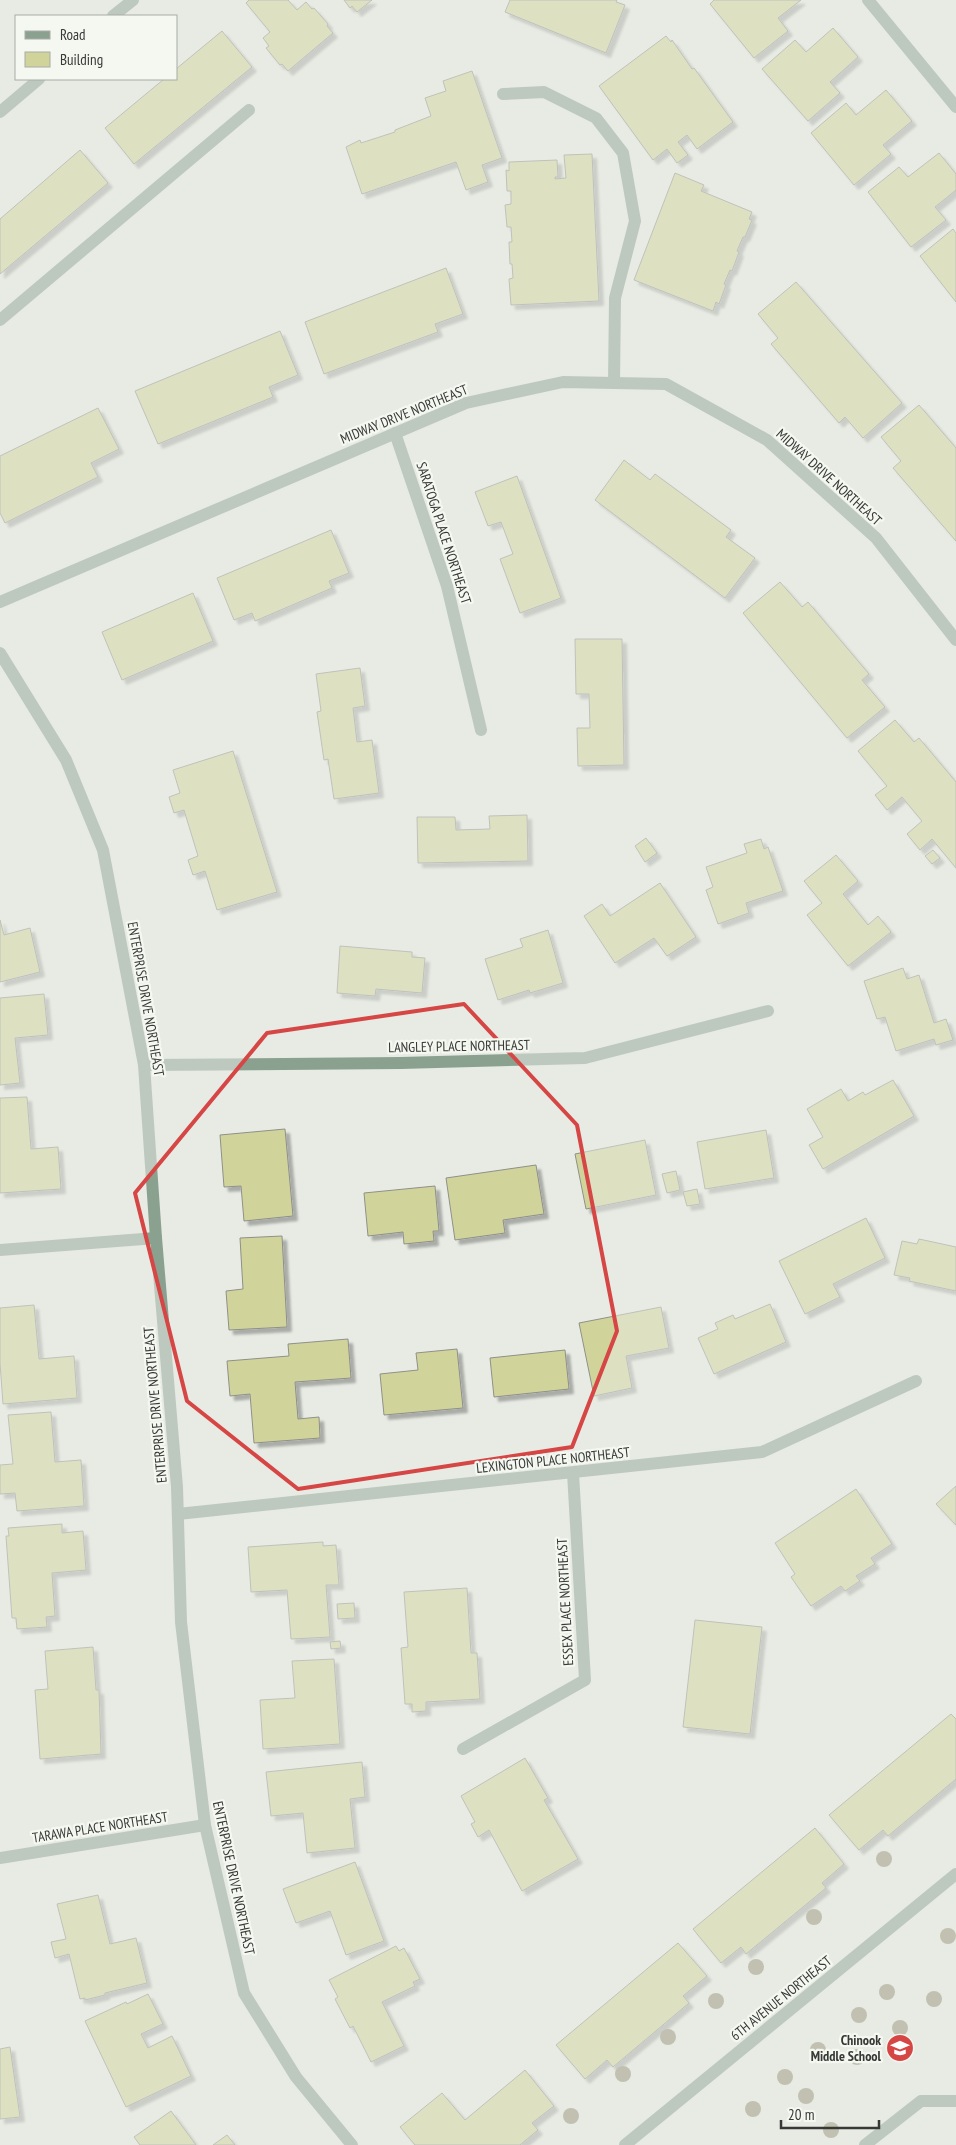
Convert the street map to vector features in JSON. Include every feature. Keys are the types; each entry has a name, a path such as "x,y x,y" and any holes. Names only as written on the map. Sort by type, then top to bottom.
{"street":[{"path":"115,15 133,0"},
{"path":"868,0 956,106"},
{"path":"0,112 38,80"},
{"path":"503,94 544,92 596,118 623,153 635,222 615,298 614,383"},
{"path":"0,320 249,110"},
{"name":"MIDWAY DRIVE NORTHEAST","path":"0,602 466,403 563,382 666,384 767,440 876,538 956,640"},
{"name":"SARATOGA PLACE NORTHEAST","path":"395,433 448,586 482,730"},
{"name":"ENTERPRISE DRIVE NORTHEAST","path":"0,653 66,760 103,850 144,1065 178,1514 181,1622 205,1825 244,1993 296,2077 352,2145"},
{"name":"LANGLEY PLACE NORTHEAST","path":"144,1065 401,1063 585,1058 768,1011"},
{"path":"0,1250 156,1238"},
{"name":"LEXINGTON PLACE NORTHEAST","path":"178,1514 762,1452 916,1380"},
{"name":"ESSEX PLACE NORTHEAST","path":"463,1749 585,1680 573,1473"},
{"name":"TARAWA PLACE NORTHEAST","path":"0,1858 205,1825"},
{"name":"6TH AVENUE NORTHEAST","path":"625,2145 956,1874"},
{"path":"865,2145 922,2101 956,2101"}],"highlighted area":[{"path":"464,1004 577,1125 617,1331 572,1447 298,1489 187,1401 135,1193 267,1033"}],"building":[{"path":"249,0 288,0 297,10 306,2 328,24 327,26 333,33 288,71 282,64 280,65 266,48 269,46 263,38 270,32 246,3"},
{"path":"344,0 372,0 357,12 352,6 350,8"},
{"path":"510,0 617,0 616,2 625,5 606,53 505,12"},
{"path":"714,0 801,0 778,18 788,31 754,58 710,4"},
{"path":"833,28 858,57 830,82 840,93 808,121 762,69 795,40 806,52"},
{"path":"222,31 252,67 134,164 105,128 163,80 178,80 178,67"},
{"path":"666,36 671,42 672,40 692,69 694,68 733,122 697,149 687,135 678,142 688,155 677,163 667,149 653,160 599,86"},
{"path":"472,71 502,158 482,165 488,182 466,190 456,162 362,194 346,147 360,140 361,143 395,132 395,130 431,116 425,98 446,91 443,81"},
{"path":"886,90 912,121 883,145 891,154 854,185 811,133 846,103 856,115"},
{"path":"80,150 108,183 0,274 0,219"},
{"path":"939,153 956,174 956,190 935,207 946,220 911,247 868,192 899,167 908,177"},
{"path":"592,154 599,301 511,305 509,279 513,278 509,242 512,242 511,227 507,227 505,205 511,204 511,191 507,191 506,170 509,171 509,162 557,160 558,177 555,177 555,179 566,178 564,155"},
{"path":"675,173 704,185 701,191 752,212 749,219 752,220 737,251 739,252 732,271 730,270 724,284 726,285 719,304 716,302 713,311 634,280"},
{"path":"953,229 956,233 956,302 920,256"},
{"path":"446,268 463,314 435,324 438,332 324,374 305,322"},
{"path":"796,282 902,403 863,438 845,417 839,423 771,344 778,338 758,314"},
{"path":"280,331 298,375 269,387 273,397 158,444 135,391"},
{"path":"919,405 956,448 956,541 893,468 901,461 881,437"},
{"path":"98,408 119,449 91,463 98,477 5,523 0,513 0,456"},
{"path":"624,460 650,480 655,474 731,530 726,537 755,558 725,598 595,500"},
{"path":"517,476 561,598 520,613 500,559 513,554 501,522 488,526 475,492"},
{"path":"331,530 349,573 329,581 332,588 255,621 252,613 234,620 217,578"},
{"path":"780,582 802,607 808,602 869,674 862,680 885,707 847,738 743,613"},
{"path":"193,593 213,641 122,680 102,632"},
{"path":"575,639 622,639 624,765 578,766 577,728 590,728 589,694 576,694"},
{"path":"360,668 365,706 353,708 357,742 372,740 379,793 334,799 328,759 324,760 317,712 321,711 316,674"},
{"path":"895,720 914,742 919,738 956,782 956,868 932,839 920,850 907,834 922,821 902,797 887,810 875,795 887,786 858,751"},
{"path":"233,751 277,892 217,910 205,871 193,875 188,860 198,856 184,810 174,813 169,797 180,793 173,770"},
{"path":"527,815 528,861 418,863 417,817 455,817 456,830 490,829 489,816"},
{"path":"646,838 657,853 645,862 635,846"},
{"path":"761,839 764,849 768,847 783,891 746,903 749,913 718,924 706,890 713,887 706,867 747,853 744,844"},
{"path":"933,850 940,858 932,864 925,856"},
{"path":"836,855 858,881 843,894 868,925 878,916 891,932 848,966 807,915 822,903 804,881"},
{"path":"660,883 696,937 667,956 654,938 615,963 584,916 602,904 610,916"},
{"path":"0,920 4,935 30,928 40,972 0,982"},
{"path":"548,930 563,983 530,993 529,990 498,1000 485,959 523,947 520,939"},
{"path":"340,946 412,952 412,957 425,958 422,993 376,989 375,996 337,993"},
{"path":"903,968 907,979 919,975 934,1023 946,1019 953,1040 936,1045 934,1039 896,1051 885,1017 877,1019 864,981"},
{"path":"44,994 48,1035 15,1038 20,1083 0,1085 0,998"},
{"path":"893,1080 914,1116 823,1169 809,1145 823,1137 807,1109 841,1089 848,1101 863,1092 865,1095"},
{"path":"27,1097 31,1149 58,1147 61,1189 0,1193 0,1098"},
{"path":"285,1129 293,1216 244,1221 241,1186 224,1187 220,1135"},
{"path":"766,1130 774,1178 705,1189 697,1142"},
{"path":"645,1140 656,1195 586,1209 575,1154"},
{"path":"536,1165 544,1214 503,1220 505,1233 455,1240 446,1178"},
{"path":"676,1171 680,1190 667,1193 662,1174"},
{"path":"435,1186 439,1231 433,1231 434,1241 404,1244 403,1232 368,1236 364,1193"},
{"path":"697,1189 700,1204 687,1206 683,1192"},
{"path":"866,1218 885,1258 833,1284 840,1297 805,1314 779,1261"},
{"path":"282,1236 287,1327 229,1330 226,1291 243,1289 240,1238"},
{"path":"919,1239 956,1247 956,1291 909,1281 910,1278 894,1275 902,1241 917,1244"},
{"path":"770,1304 786,1342 714,1374 698,1338 718,1329 715,1323 733,1315 735,1319"},
{"path":"34,1305 39,1359 74,1356 77,1398 3,1404 0,1363 0,1308"},
{"path":"661,1307 669,1348 626,1356 632,1388 594,1396 579,1323"},
{"path":"348,1339 351,1378 295,1382 298,1419 319,1417 320,1438 254,1443 250,1394 230,1396 227,1361 289,1356 288,1344"},
{"path":"457,1349 463,1408 384,1415 380,1374 418,1370 416,1353"},
{"path":"565,1350 569,1389 494,1397 490,1358"},
{"path":"51,1412 55,1462 81,1460 84,1506 17,1511 15,1493 0,1494 0,1465 13,1464 8,1415"},
{"path":"956,1486 956,1525 936,1504"},
{"path":"856,1489 892,1544 871,1558 875,1564 856,1576 860,1581 845,1591 841,1586 811,1606 791,1577 795,1574 775,1543"},
{"path":"62,1524 62,1533 83,1531 86,1570 52,1573 55,1616 46,1617 47,1627 17,1629 16,1618 12,1618 6,1536 9,1536 8,1528"},
{"path":"323,1542 323,1546 336,1545 339,1585 326,1585 330,1637 291,1639 287,1590 251,1592 248,1547"},
{"path":"467,1588 471,1653 477,1653 480,1699 426,1702 426,1711 412,1712 412,1704 405,1704 401,1648 408,1647 404,1592"},
{"path":"354,1603 355,1618 338,1619 337,1604"},
{"path":"695,1620 762,1627 750,1734 683,1727"},
{"path":"340,1641 341,1648 331,1649 330,1642"},
{"path":"93,1647 96,1690 99,1690 101,1754 40,1759 35,1690 48,1689 45,1651"},
{"path":"334,1659 340,1744 263,1749 260,1700 295,1698 292,1661"},
{"path":"951,1714 956,1719 956,1779 888,1836 883,1830 859,1850 829,1815"},
{"path":"525,1758 548,1798 544,1800 578,1859 522,1891 489,1830 478,1837 471,1824 475,1822 461,1796"},
{"path":"362,1762 365,1797 350,1799 355,1848 307,1853 303,1813 271,1816 266,1772"},
{"path":"815,1828 844,1864 822,1883 826,1888 746,1954 741,1947 721,1963 693,1929"},
{"path":"355,1862 384,1941 346,1955 330,1911 296,1923 283,1889"},
{"path":"98,1895 110,1944 136,1938 147,1983 85,2000 85,1998 80,1999 69,1954 55,1958 51,1942 66,1939 57,1904"},
{"path":"678,1943 707,1976 683,1996 689,2003 613,2067 607,2060 585,2079 556,2045"},
{"path":"396,1946 399,1951 404,1948 420,1979 413,1982 415,1986 382,2002 404,2046 371,2062 353,2026 350,2028 335,1999 338,1997 329,1980"},
{"path":"148,1994 163,2024 141,2034 148,2048 172,2036 191,2076 126,2107 85,2021"},
{"path":"10,2047 20,2117 0,2119 0,2049"},
{"path":"525,2070 554,2106 532,2123 538,2130 520,2145 415,2145 400,2127 442,2093 465,2120"},
{"path":"171,2111 196,2145 140,2145 134,2137"},
{"path":"227,2135 235,2145 213,2145"}],"place":[{"name":"Chinook Middle School","path":"900,2048"}]}
